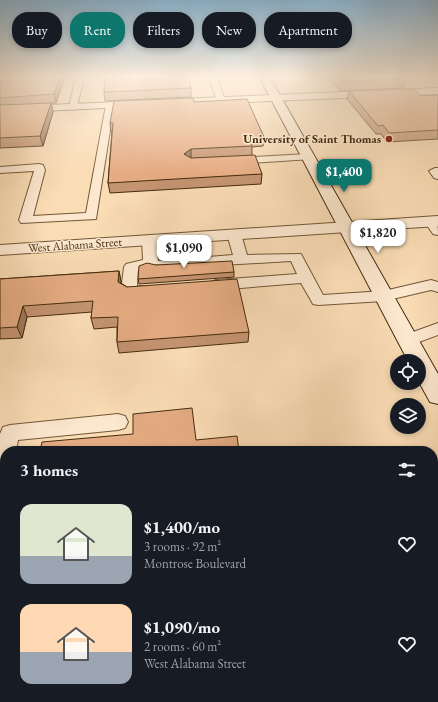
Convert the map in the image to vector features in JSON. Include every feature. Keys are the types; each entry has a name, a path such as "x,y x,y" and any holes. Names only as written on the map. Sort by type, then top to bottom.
{"street":[{"path":"0,110 30,109"},
{"path":"282,109 438,395"},
{"name":"West Alabama Street","path":"0,250 346,227 435,224"}],"lane":[{"path":"0,170 39,168 40,170 25,220 92,216 109,109"},
{"path":"223,162 308,157"},
{"path":"438,171 435,171 438,176"},
{"path":"234,234 241,259"},
{"path":"149,240 150,262"},
{"path":"159,289 128,291 130,267 150,262 156,265 296,257 318,300 384,296 431,285 438,287"},
{"path":"205,286 306,278"},
{"path":"408,340 438,329"},
{"path":"7,446 10,433 118,422"}],"building":[{"path":"0,109 49,109 40,136 0,138"},
{"path":"113,109 251,109 264,137 249,138 252,146 191,149 184,154 191,158 255,155 262,174 108,183 113,123 110,123"},
{"path":"364,109 438,109 438,130 389,133 383,125 378,126"},
{"path":"232,261 234,272 138,279 139,266 147,263 156,265"},
{"path":"119,271 118,282 127,287 237,279 249,332 117,342 118,317 91,318 93,301 23,306 17,327 0,328 0,279"},
{"path":"192,408 196,440 237,436 238,446 41,446 42,442 133,434 133,414"}],"place":[{"name":"University of Saint Thomas","path":"389,139"}]}
